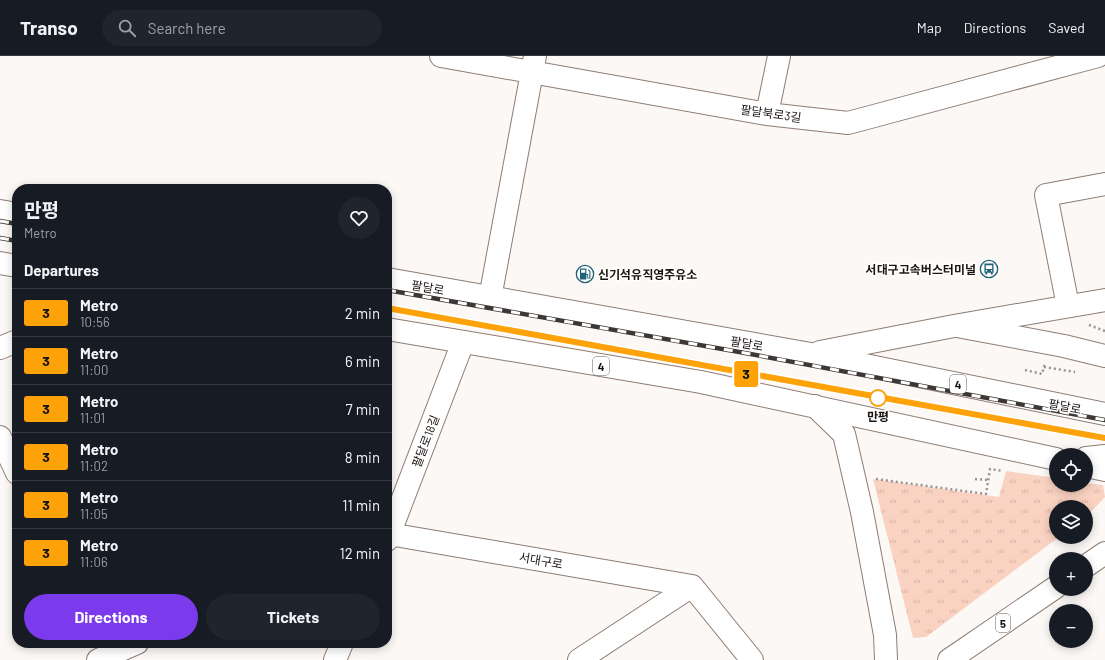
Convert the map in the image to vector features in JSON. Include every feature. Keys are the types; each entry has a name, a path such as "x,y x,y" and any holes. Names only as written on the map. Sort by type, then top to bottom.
{"main road":[{"name":"팔달북로3길","path":"441,56 533,64 767,114 848,123 1098,56"},
{"path":"767,114 779,56"},
{"path":"490,298 533,64"},
{"path":"1068,306 1046,195 1105,184"},
{"path":"0,211 12,213"},
{"path":"0,263 12,265"},
{"name":"팔달로","path":"392,280 811,354 1105,414"},
{"path":"811,354 954,326 1105,300"},
{"path":"954,326 1064,346 1105,356"},
{"name":"4","path":"392,330 701,382 1049,457"},
{"name":"팔달로18길","path":"392,526 463,342"},
{"path":"0,348 12,343"},
{"path":"815,406 844,434 854,476 885,635 886,660"},
{"path":"0,437 12,462"},
{"path":"1093,457 1105,456"},
{"path":"1093,467 1105,470"},
{"name":"서대구로","path":"392,537 692,586"},
{"path":"1093,561 1105,553"},
{"path":"579,660 692,586 752,660"},
{"name":"5","path":"949,660 1049,591"},
{"path":"100,655 122,648"},
{"path":"335,660 340,648"}],"path":[{"path":"854,476 986,494 990,469 1005,472"},
{"path":"975,479 988,480"}],"green space":[{"path":"1006,471 1049,477 1049,492 1093,492 1093,484 1103,485 1105,497 1093,510 1093,500 1049,500 1050,544 926,637 913,638 873,479 999,497"}],"railway":[{"path":"0,221 12,223"},
{"path":"0,238 12,240"},
{"path":"392,291 745,353 1105,420"},
{"path":"392,309 1105,438"}],"metro line":[{"name":"3","path":"392,309 1105,438"}],"place":[{"name":"서대구고속버스터미널","path":"989,269"},
{"name":"신기석유직영주유소","path":"585,274"},
{"name":"만평","path":"878,398"}]}
